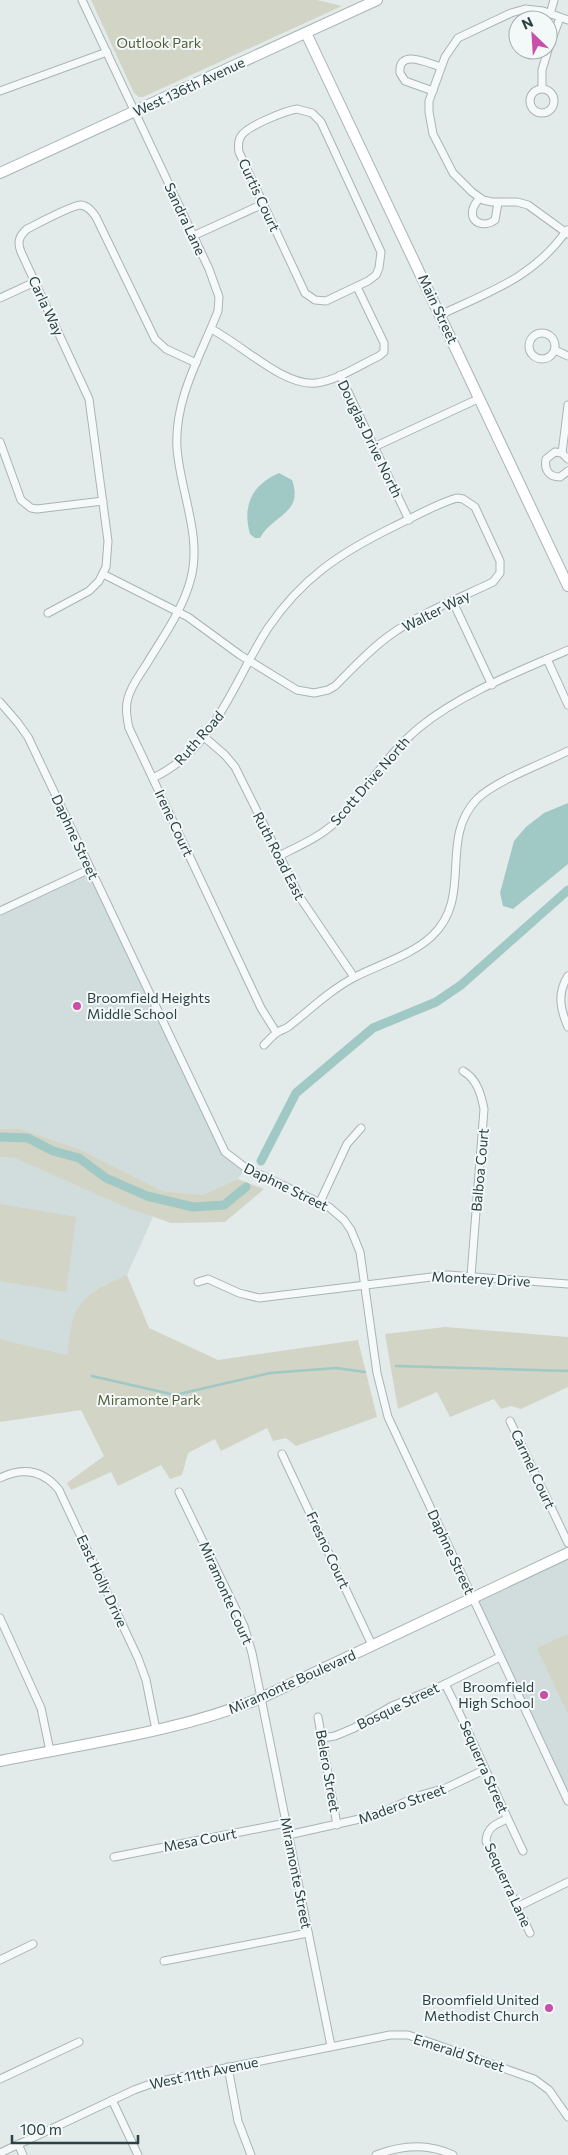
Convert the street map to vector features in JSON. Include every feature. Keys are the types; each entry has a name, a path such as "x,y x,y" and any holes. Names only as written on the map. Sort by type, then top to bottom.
{"street":[{"name":"Sandra Lane","path":"82,0 216,287 218,311 211,329"},
{"name":"West 136th Avenue","path":"0,173 377,0"},
{"path":"520,10 538,10"},
{"path":"440,315 510,282 532,269 554,248 567,232 524,204 498,203 480,198 462,183 453,172 433,134 429,112 433,91 450,48 458,38 508,15"},
{"path":"558,23 560,18 568,20"},
{"name":"Main Street","path":"306,33 568,586"},
{"path":"0,91 107,52"},
{"path":"433,91 405,81 400,74 401,64 405,60 412,58 441,67"},
{"path":"542,88 542,70 545,60"},
{"name":"Curtis Court","path":"298,109 312,113 320,122 381,249 381,260 376,275 368,282 357,287 326,301 310,298 305,293 239,152 240,139 246,131 289,111 298,109"},
{"path":"480,198 474,207 472,215 482,225 491,223 497,216 498,203"},
{"path":"193,236 264,204"},
{"name":"Carla Way","path":"103,574 108,556 108,541 89,399 19,247 22,233 76,206 86,206 96,216 155,339 166,349 196,363"},
{"path":"0,298 35,282"},
{"path":"340,375 379,356 385,347 357,287"},
{"path":"177,613 192,576 194,545 179,469 178,432 184,397 211,329"},
{"name":"Douglas Drive North","path":"211,329 294,380 315,383 340,375 409,520"},
{"path":"555,350 568,356"},
{"path":"374,447 480,398"},
{"path":"562,453 568,405"},
{"path":"0,442 18,494 21,500 31,508 37,509 103,501"},
{"path":"568,459 562,453 555,452 546,459 546,469 550,475 563,476 568,471"},
{"name":"Walter Way","path":"103,574 188,618 250,661 297,690 314,693 322,692 335,686 375,647 394,633 416,619 493,582 500,573 500,561 475,507 463,499 455,498 357,545 313,576 284,607 264,634 250,661"},
{"path":"48,614 89,591 103,574"},
{"path":"453,602 492,685"},
{"name":"Irene Court","path":"177,613 132,687 127,699 126,710 129,728 261,1008 276,1032"},
{"name":"Scott Drive North","path":"279,856 310,841 337,821 390,756 420,726 456,703 568,650"},
{"path":"547,659 568,705"},
{"name":"Ruth Road","path":"153,778 176,766 204,736 225,708 250,661"},
{"name":"Daphne Street","path":"0,702 28,738 218,1141 225,1152 246,1168 320,1202 336,1212 351,1230 358,1245 377,1373 388,1417 568,1801"},
{"name":"Ruth Road East","path":"204,736 225,755 234,767 301,900 354,978"},
{"path":"264,1045 276,1032 288,1026 336,989 418,946 433,935 441,926 448,913 455,890 458,833 462,821 477,800 493,787 568,752"},
{"path":"0,911 90,869"},
{"path":"568,976 563,984 560,1005 568,1027"},
{"name":"Balboa Court","path":"463,1071 472,1077 481,1096 484,1109 471,1276"},
{"path":"320,1202 347,1144 361,1128"},
{"name":"Monterey Drive","path":"198,1282 208,1279 239,1294 259,1298 430,1276 471,1276 568,1284"},
{"name":"Carmel Court","path":"510,1421 568,1543"},
{"name":"Fresno Court","path":"282,1454 372,1645"},
{"name":"East Holly Drive","path":"0,1478 21,1471 38,1473 53,1482 59,1490 138,1658 146,1680 156,1730"},
{"name":"Miramonte Court","path":"179,1492 244,1626 252,1653 261,1698"},
{"name":"Miramonte Boulevard","path":"0,1761 202,1720 261,1698 568,1553"},
{"path":"0,1618 35,1692 41,1708 50,1751"},
{"name":"Bosque Street","path":"322,1738 335,1736 354,1728 392,1706 500,1658"},
{"name":"Sequerra Street","path":"445,1684 475,1743 484,1770 522,1851"},
{"name":"Miramonte Street","path":"261,1698 331,2046"},
{"name":"Belero Street","path":"318,1717 337,1825"},
{"name":"Madero Street","path":"288,1835 373,1816 421,1795 446,1788 484,1770"},
{"name":"Sequerra Lane","path":"507,1819 492,1826 486,1835 486,1841 530,1933"},
{"name":"Mesa Court","path":"114,1857 286,1823"},
{"path":"517,1907 568,1882"},
{"path":"164,1961 308,1933"},
{"path":"0,1960 33,1944"},
{"name":"Emerald Street","path":"331,2046 390,2035 408,2036 534,2079 549,2090 568,2117"},
{"path":"0,2079 79,2042"},
{"name":"West 11th Avenue","path":"0,2153 112,2100 156,2082 331,2046"},
{"path":"228,2067 238,2120 250,2155"},
{"path":"112,2100 138,2155"},
{"path":"18,2144 23,2155"},
{"path":"376,2155 397,2148 416,2146 439,2150 453,2155"}],"shaded area":[{"name":"Broomfield Heights Middle School","path":"90,869 218,1141 246,1168 238,1179 202,1195 162,1191 79,1149 20,1129 0,1129 0,911"},
{"path":"0,1157 15,1158 153,1217 127,1275 103,1286 74,1319 67,1355 0,1339"},
{"name":"Broomfield High School","path":"568,1557 568,1792 472,1598"}],"green space":[{"name":"Outlook Park","path":"91,0 317,0 342,6 143,97 139,97 134,93"},
{"path":"0,1129 20,1129 79,1149 162,1191 202,1195 238,1179 264,1189 225,1222 171,1223 128,1208 15,1158 0,1157"},
{"path":"0,1204 76,1217 66,1292 0,1281"},
{"name":"Miramonte Park","path":"127,1275 149,1328 218,1360 358,1340 377,1417 296,1446 286,1438 273,1441 267,1428 221,1451 215,1439 188,1453 182,1475 170,1479 161,1465 118,1486 111,1472 71,1490 67,1483 104,1456 81,1410 0,1422 0,1339 67,1355 73,1319 82,1303 95,1291"},
{"path":"445,1327 568,1337 568,1387 521,1409 511,1406 501,1409 494,1399 450,1417 437,1392 398,1409 385,1334"},
{"path":"568,1634 568,1714 537,1648"}],"water":[{"path":"279,473 292,480 295,491 294,500 285,513 265,530 260,538 255,538 250,534 247,514 251,497 262,484"},
{"path":"568,803 568,864 513,909 503,906 500,893 514,841 526,827 544,813"}],"waterway":[{"path":"261,1161 296,1093 373,1028 436,1002 461,985 568,890"},
{"path":"0,1137 28,1138 53,1151 79,1158 106,1178 147,1196 193,1207 224,1205 246,1187"},
{"path":"396,1366 568,1371"},
{"path":"92,1376 175,1395 270,1373 336,1368 365,1372"}],"place":[{"name":"Broomfield Heights Middle School","path":"77,1006"},
{"name":"Broomfield High School","path":"544,1695"},
{"name":"Broomfield United Methodist Church","path":"549,2008"}]}
